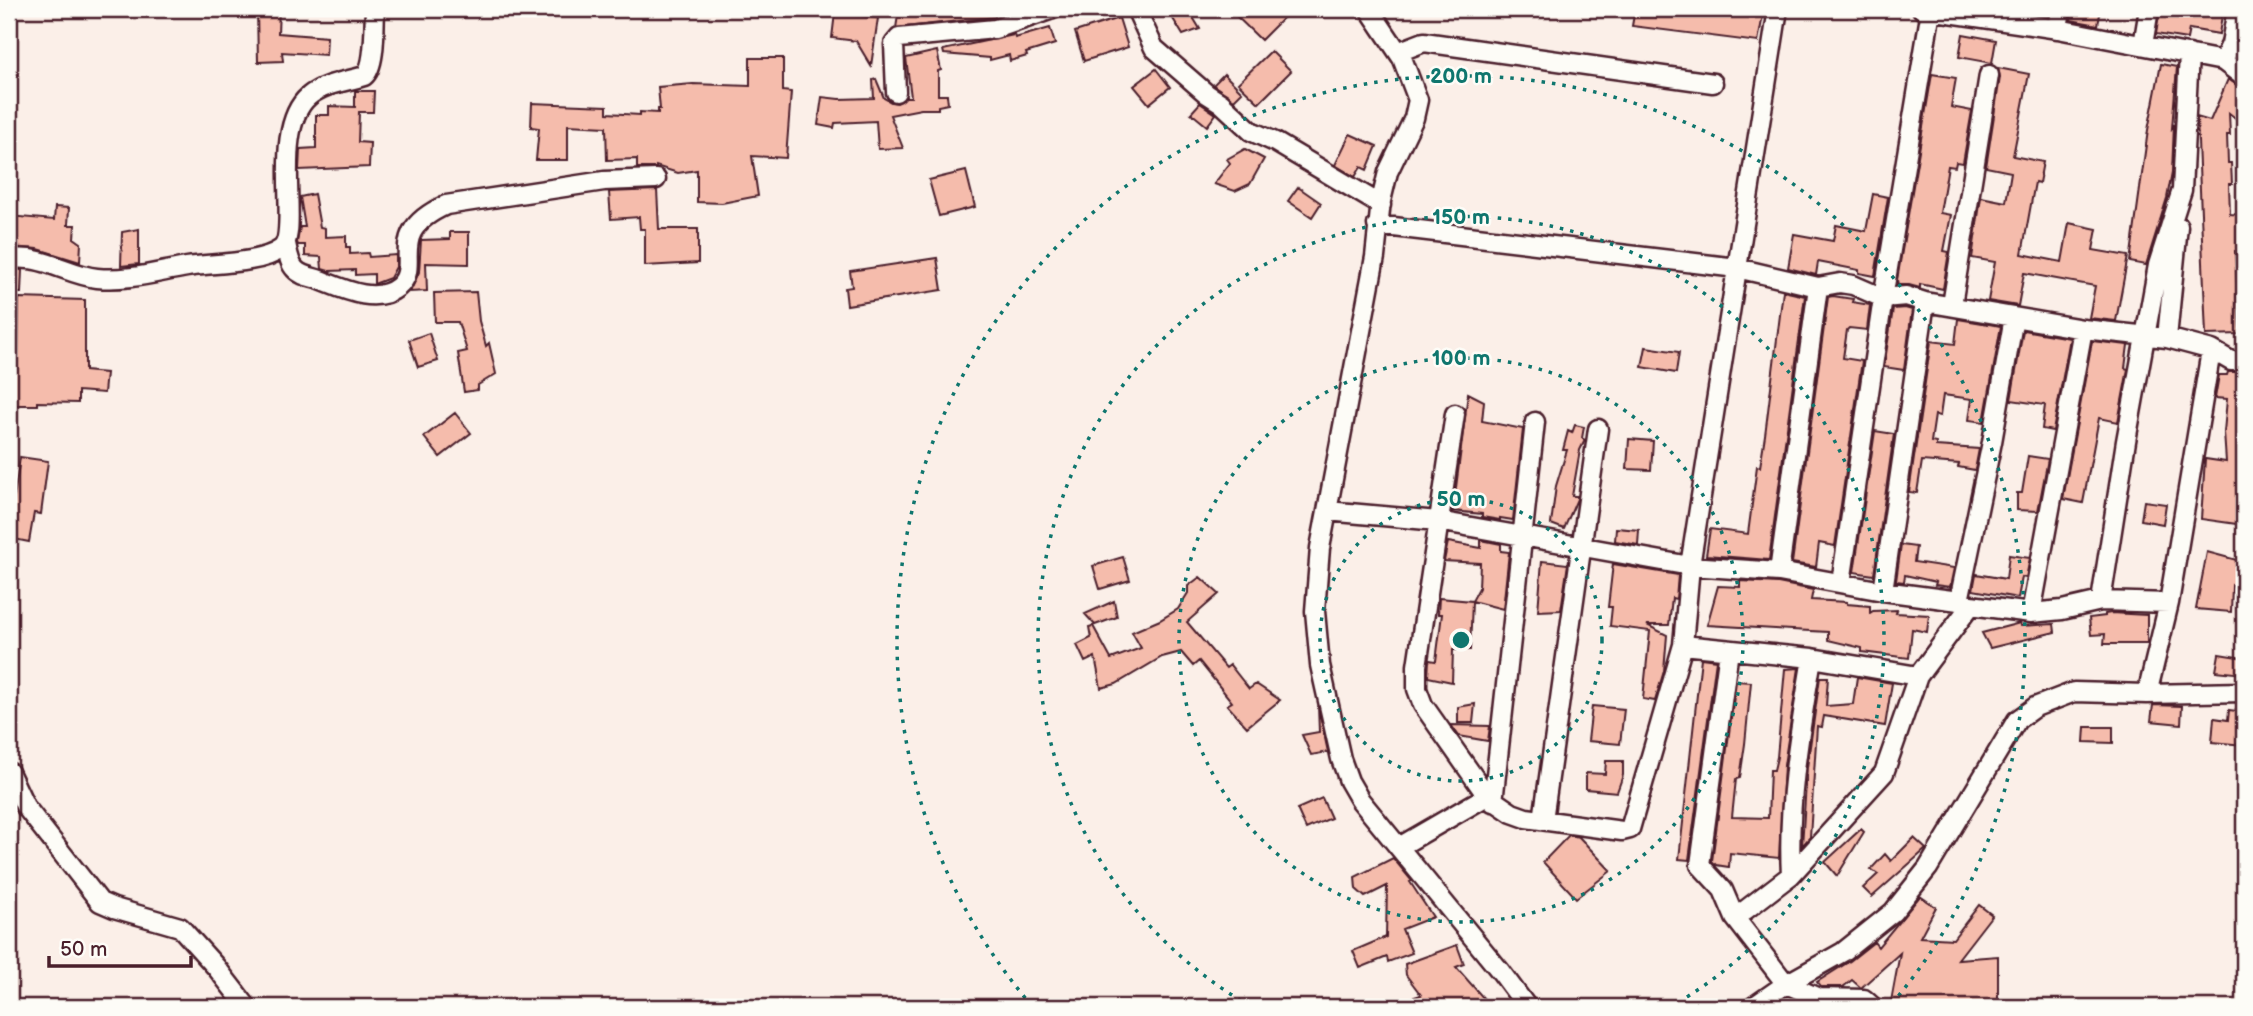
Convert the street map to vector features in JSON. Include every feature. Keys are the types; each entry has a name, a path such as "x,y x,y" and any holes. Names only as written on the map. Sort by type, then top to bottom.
{"street":[{"path":"375,9 369,73 327,86 309,96 293,121 286,174 286,244 291,263 301,273 340,289 372,295 387,293 399,286 407,274 407,239 412,230 429,213 446,205 604,181 656,179"},
{"path":"896,92 894,44 899,38 995,29 1053,9"},
{"path":"1136,9 1154,48 1251,131 1276,142 1381,205"},
{"path":"1369,9 1398,52 1418,100 1414,118 1388,172 1377,225 1376,257 1320,548 1315,611 1317,640 1329,712 1349,781 1360,800 1527,1007"},
{"path":"1455,414 1416,689 1423,705 1490,799 1526,818 1622,831 1630,829 1683,645 1690,566 1778,9"},
{"path":"1841,583 1926,9 1973,12 2223,61 2244,77"},
{"path":"2058,29 2061,9"},
{"path":"2143,45 2149,9"},
{"path":"2223,61 2231,44 2236,9"},
{"path":"1398,52 1424,42 1713,83"},
{"path":"2167,338 2182,190 2189,54"},
{"path":"1952,305 1989,75"},
{"path":"2101,601 2158,265 2182,190"},
{"path":"1377,225 1737,268 1818,287 1840,283 1853,285 1883,298 1906,296 1924,302 2083,329 2167,338 2231,360 2244,361"},
{"path":"9,258 35,260 94,278 122,279 184,267 265,257 286,244"},
{"path":"1779,572 1818,287"},
{"path":"1883,592 1924,302"},
{"path":"1735,918 1791,875 1884,773 1918,676 1965,603 2014,317"},
{"path":"2031,613 2083,329"},
{"path":"2147,694 2169,603 2211,351"},
{"path":"1490,799 1524,536 1535,422"},
{"path":"1543,820 1598,429"},
{"path":"1327,511 1438,521 1690,566 1779,572 1883,592 2031,613 2062,610 2101,601 2169,603"},
{"path":"1683,645 1812,659 1918,676"},
{"path":"1729,650 1700,865 1723,890 1735,918 1786,984 1819,998 1864,999 1873,1007"},
{"path":"1791,875 1790,821 1798,745 1812,659"},
{"path":"1753,1007 1786,984 1843,952 1893,912 1928,868 2017,720 2035,707 2074,692 2244,692"},
{"path":"9,772 25,806 100,902 180,927 247,1007"},
{"path":"1399,847 1490,799"}],"building":[{"path":"257,9 279,9 278,33 327,37 326,55 282,52 283,61 258,62"},
{"path":"899,9 995,9 995,17 896,28"},
{"path":"1167,9 1188,9 1200,29 1183,35"},
{"path":"1229,9 1278,9 1285,16 1261,40"},
{"path":"1635,9 1727,9 1763,15 1758,42 1632,26"},
{"path":"2072,9 2101,9 2098,25 2071,20"},
{"path":"2160,9 2200,13 2201,9 2223,9 2219,34 2189,29 2187,39 2156,34"},
{"path":"835,13 878,18 871,66 856,41 832,38"},
{"path":"1119,18 1128,47 1084,61 1075,32"},
{"path":"1050,28 1055,44 1010,61 1009,55 990,60 944,54 943,50 1014,35 1015,38"},
{"path":"1963,34 1996,40 1992,63 1959,57"},
{"path":"937,51 941,70 938,71 938,95 947,95 948,104 938,106 938,109 921,109 890,115 903,148 878,149 876,121 835,123 834,128 818,125 822,97 874,98 873,80 876,79 884,98 891,102 897,103 911,97 906,58"},
{"path":"1271,51 1291,71 1259,103 1238,83"},
{"path":"750,58 783,58 783,91 791,92 786,158 752,156 758,196 722,203 697,202 697,170 678,173 656,166 637,168 637,159 607,160 606,127 568,125 568,160 536,160 539,128 531,127 532,103 607,106 607,113 658,113 658,87 693,84 750,86"},
{"path":"2161,64 2177,67 2172,172 2167,198 2146,265 2130,262 2148,130"},
{"path":"1998,68 2029,74 2013,156 2043,162 2039,183 2035,182 2022,254 2062,262 2069,223 2097,229 2093,250 2128,256 2116,321 2089,318 2095,286 2024,273 2018,306 1988,301 1995,262 1972,258 1981,197 2006,202 2011,172 1986,167 2000,77"},
{"path":"1156,69 1170,87 1149,104 1134,86"},
{"path":"1224,74 1242,92 1234,100 1213,85"},
{"path":"1932,74 1956,78 1951,107 1972,111 1963,163 1956,162 1955,167 1948,166 1940,213 1951,215 1944,251 1949,252 1943,289 1920,284 1920,288 1898,285 1897,280"},
{"path":"2228,79 2244,90 2244,125 2229,113 2230,135 2227,135 2232,184 2229,184 2230,214 2244,215 2244,252 2235,251 2240,334 2206,335 2197,117 2210,121"},
{"path":"355,91 374,91 373,112 359,112 358,142 370,143 369,167 299,170 300,149 316,148 316,115 329,115 329,106 355,107"},
{"path":"1200,103 1216,114 1207,126 1191,113"},
{"path":"1350,134 1377,146 1367,170 1361,167 1355,177 1335,165"},
{"path":"1245,149 1264,159 1250,184 1235,191 1214,184 1230,163 1227,159"},
{"path":"966,171 975,207 939,216 929,180"},
{"path":"1298,187 1321,203 1312,217 1288,201"},
{"path":"657,190 659,229 698,229 698,263 645,266 645,229 640,229 639,217 611,219 609,192"},
{"path":"314,194 320,227 325,228 325,237 346,236 346,247 350,247 350,254 368,253 369,257 396,255 396,267 390,278 374,284 374,274 355,275 355,270 329,271 322,269 321,257 305,256 305,245 298,245 297,242 300,227 305,227 300,197"},
{"path":"1873,194 1888,197 1875,276 1818,262 1816,275 1788,268 1794,234 1833,241 1836,225 1866,231"},
{"path":"55,207 69,208 68,225 75,225 74,238 81,243 80,262 38,249 9,247 9,216 54,220"},
{"path":"139,229 139,264 121,266 122,232"},
{"path":"450,232 469,232 469,264 426,263 427,291 410,292 419,272 421,240 450,239"},
{"path":"937,258 942,290 847,305 845,288 852,287 850,271"},
{"path":"9,269 22,270 21,293 9,293"},
{"path":"1783,291 1805,296 1769,560 1706,555 1710,529 1748,534 1757,466 1760,467 1765,435"},
{"path":"476,292 479,321 486,346 489,343 496,374 478,385 478,390 464,392 458,353 467,351 458,322 435,322 434,293"},
{"path":"1828,297 1870,305 1867,330 1847,330 1843,358 1862,361 1835,546 1819,543 1816,567 1792,563"},
{"path":"19,298 85,300 85,371 106,373 104,393 78,391 78,403 37,402 37,405 9,405 9,356 18,356"},
{"path":"1893,309 1912,310 1904,370 1884,367"},
{"path":"1958,319 2001,326 1984,422 1969,420 1972,399 1943,395 1940,416 1935,415 1931,442 1936,443 1936,446 1979,449 1975,470 1958,467 1959,464 1922,461 1917,493 1909,492 1931,341 1955,344"},
{"path":"2023,330 2070,338 2053,431 2042,429 2045,405 2011,400"},
{"path":"429,333 438,361 418,367 409,340"},
{"path":"2092,341 2128,345 2125,368 2128,369 2118,422 2099,418 2083,503 2063,499"},
{"path":"1646,347 1679,352 1676,373 1642,367"},
{"path":"2228,372 2244,372 2244,525 2201,519 2205,459 2226,462 2224,432 2227,399 2215,398 2219,375 2227,375"},
{"path":"1468,393 1484,401 1482,421 1523,429 1513,520 1453,511"},
{"path":"455,413 471,433 440,457 424,437"},
{"path":"1575,425 1584,427 1582,438 1585,440 1580,450 1572,496 1577,496 1577,499 1564,529 1551,524 1556,486 1567,450 1563,450 1568,431 1572,433"},
{"path":"1875,431 1894,434 1874,575 1854,572"},
{"path":"1629,439 1653,441 1651,470 1627,469"},
{"path":"2028,456 2048,459 2038,511 2017,510 2017,493 2022,493"},
{"path":"20,457 48,461 41,514 34,513 29,542 9,538 9,519"},
{"path":"2144,501 2166,504 2163,524 2141,520"},
{"path":"1616,528 1639,530 1638,545 1615,541"},
{"path":"1481,540 1501,544 1501,551 1509,552 1503,609 1472,601 1479,588 1480,563 1444,561 1448,542 1481,548"},
{"path":"1901,545 1916,547 1914,562 1954,568 1950,587 1905,575 1904,582 1896,581"},
{"path":"2207,552 2244,562 2244,577 2239,576 2236,586 2232,585 2231,612 2196,609"},
{"path":"2009,555 2030,558 2026,578 2022,577 2018,598 1973,590 1976,574 2006,579"},
{"path":"1123,557 1130,580 1100,589 1093,566"},
{"path":"1542,561 1568,564 1561,610 1538,611"},
{"path":"1613,564 1678,575 1676,599 1672,598 1669,625 1647,625 1667,635 1664,671 1655,701 1643,699 1650,631 1610,626 1612,607 1608,607"},
{"path":"1200,577 1219,594 1187,622 1226,668 1230,665 1249,689 1256,684 1280,700 1247,727 1227,705 1232,702 1199,661 1193,666 1181,652 1162,657 1116,684 1101,688 1095,657 1085,662 1077,645 1091,638 1089,627 1093,626 1111,659 1141,648 1132,632 1178,609 1188,593 1188,586"},
{"path":"1740,581 1778,583 1813,590 1811,600 1870,606 1870,613 1897,610 1896,613 1929,615 1927,632 1912,629 1909,658 1862,652 1862,648 1828,640 1828,632 1707,625 1718,586 1740,587"},
{"path":"1439,598 1472,601 1470,650 1453,650 1452,682 1428,677 1429,660 1436,661 1442,614 1438,614"},
{"path":"1114,601 1117,617 1095,625 1085,614"},
{"path":"2111,613 2147,615 2147,644 2104,644 2105,634 2091,635 2089,618"},
{"path":"2020,623 2021,626 2054,624 2055,632 1990,648 1982,633"},
{"path":"2219,654 2244,658 2244,674 2216,671"},
{"path":"1701,658 1716,660 1689,860 1679,859"},
{"path":"1799,668 1784,765 1779,858 1730,853 1729,867 1716,865 1712,861 1736,681 1751,682 1745,744 1740,778 1736,779 1732,817 1768,818 1770,770 1774,770 1777,757 1785,669"},
{"path":"1820,677 1828,677 1826,706 1853,704 1857,677 1892,683 1885,726 1824,716 1822,727 1817,726 1810,837 1802,846 1807,767"},
{"path":"1475,704 1473,723 1458,723 1458,707"},
{"path":"2153,705 2182,706 2181,724 2151,721"},
{"path":"1318,706 1328,752 1311,755 1302,735 1319,732"},
{"path":"1592,706 1624,709 1620,744 1588,741"},
{"path":"2229,710 2244,712 2244,745 2212,742 2214,718 2228,720"},
{"path":"1451,725 1490,726 1488,741 1459,736"},
{"path":"2085,727 2113,727 2113,743 2084,742"},
{"path":"1606,761 1623,761 1623,775 1617,792 1586,789 1586,773 1605,774"},
{"path":"1322,798 1331,818 1306,829 1297,809"},
{"path":"1861,829 1864,832 1837,876 1825,862"},
{"path":"1569,835 1579,837 1611,871 1576,898 1543,862"},
{"path":"1914,838 1926,849 1872,897 1863,888 1878,874 1871,869 1885,854 1891,861"},
{"path":"1393,858 1412,881 1410,882 1433,917 1402,929 1412,953 1388,962 1387,957 1360,968 1353,951 1386,937 1387,886 1365,897 1356,889 1355,877"},
{"path":"1920,896 1936,907 1920,937 1953,939 1979,905 1992,915 1958,959 1998,956 1998,1007 1890,1007 1900,953 1861,988 1852,980 1843,987 1821,987 1817,982 1874,942 1878,947"},
{"path":"1457,945 1464,964 1456,967 1486,1001 1478,1007 1392,1007 1392,1004 1421,995 1406,975 1405,964"}]}
